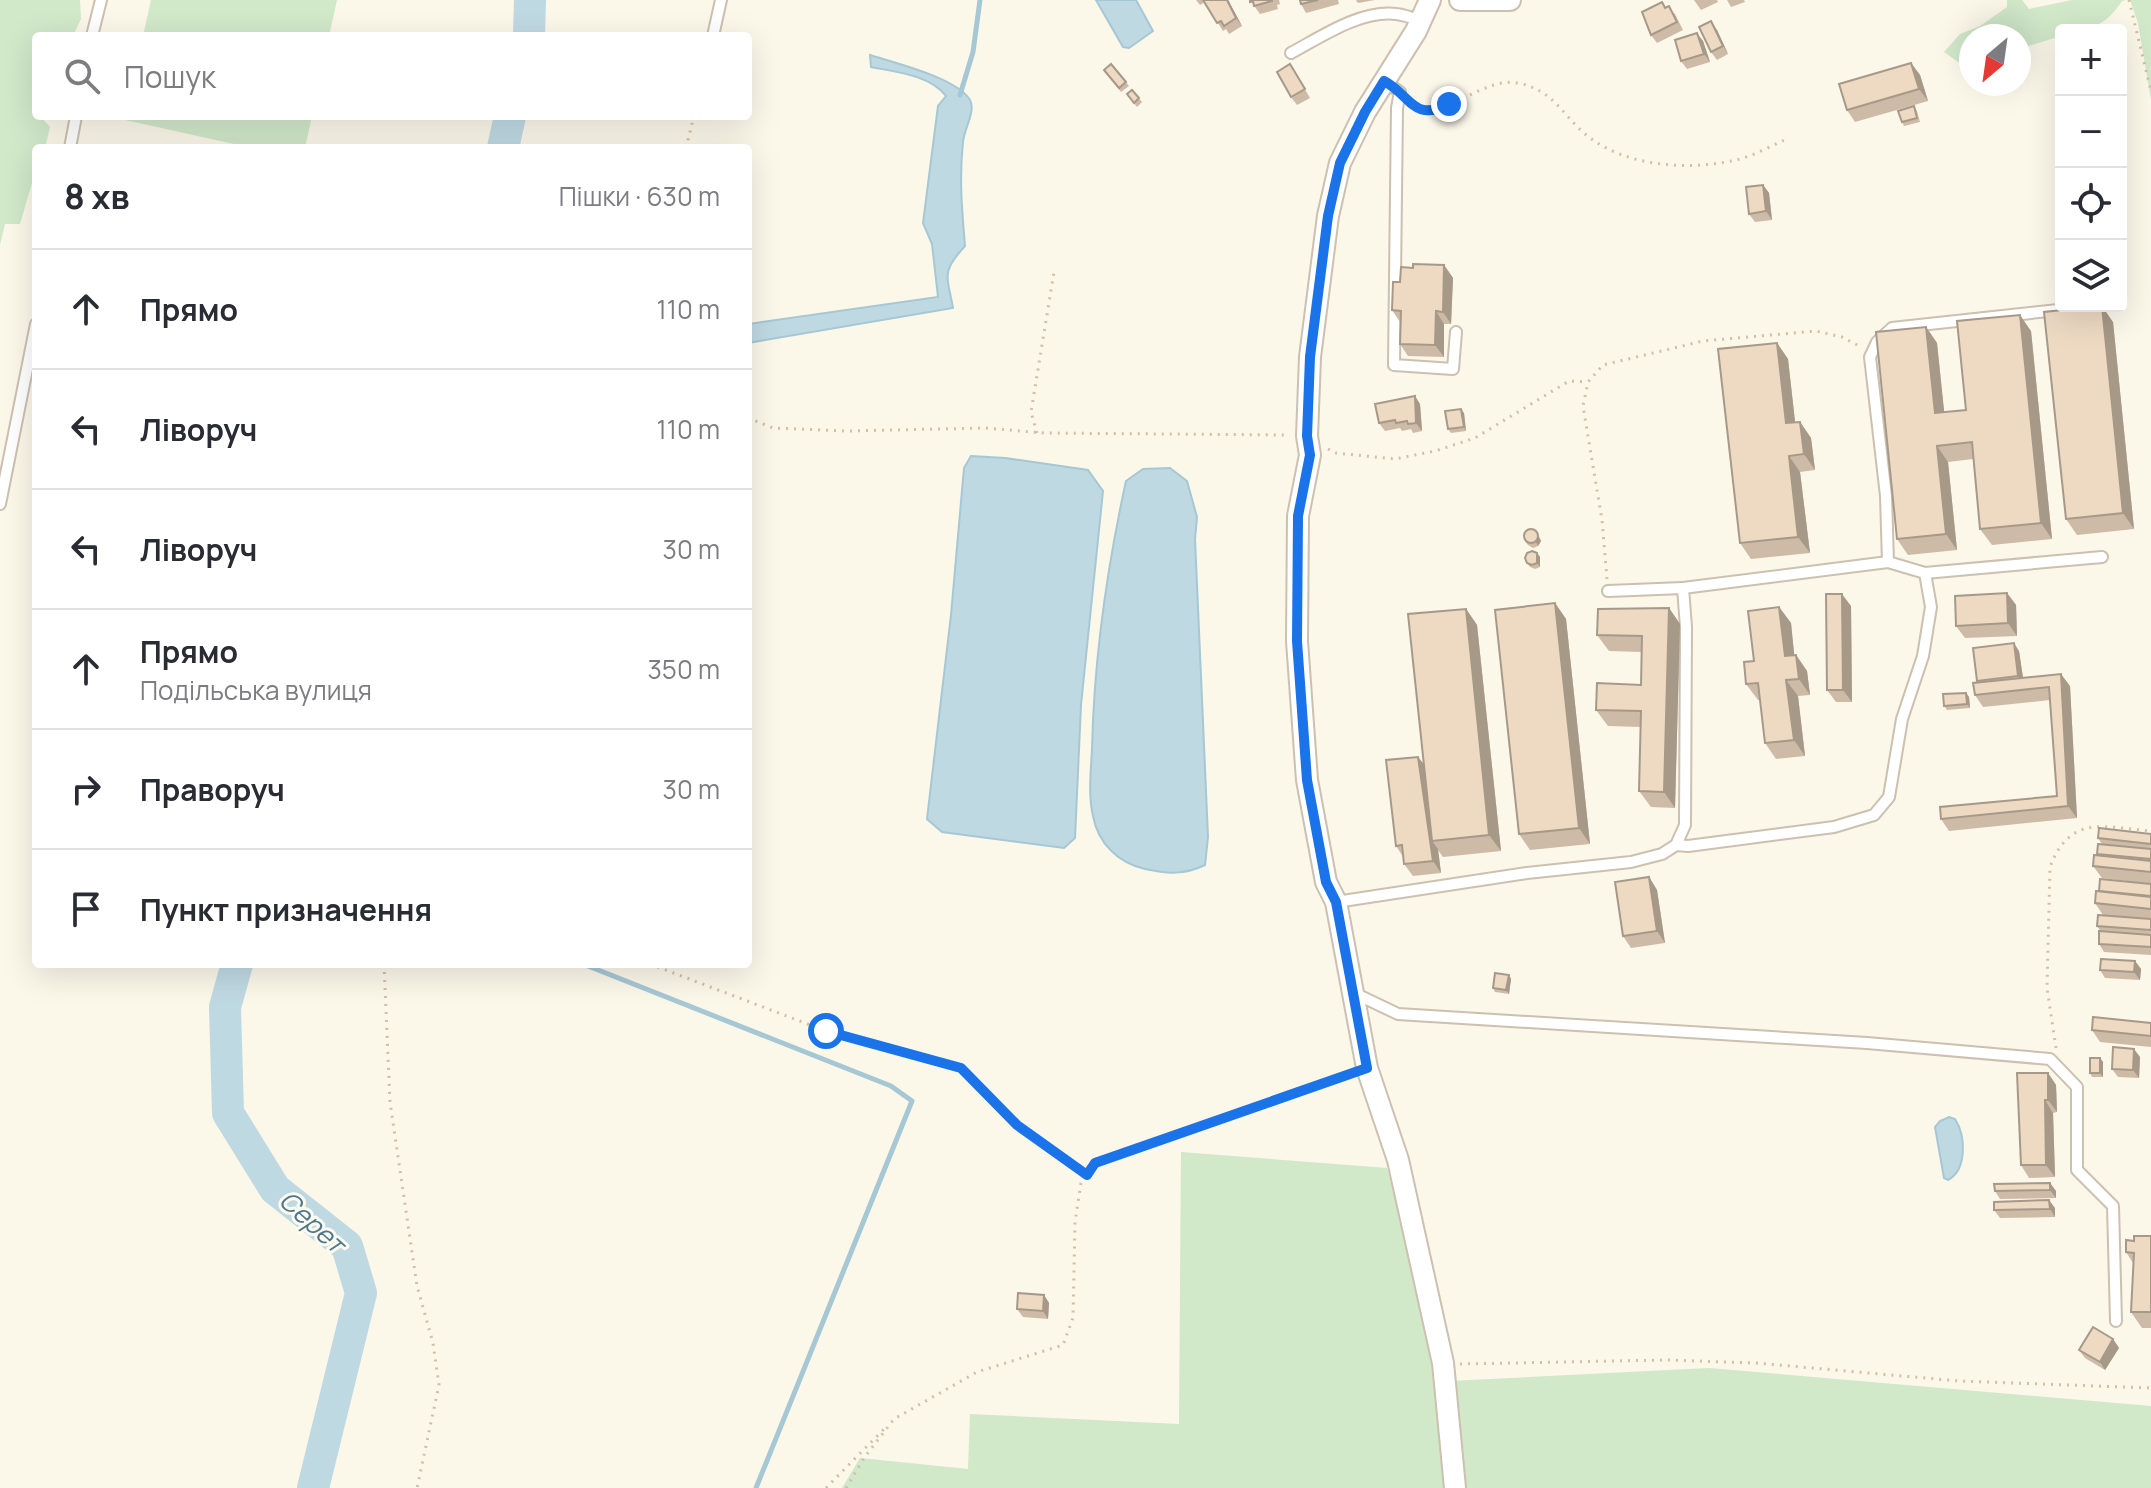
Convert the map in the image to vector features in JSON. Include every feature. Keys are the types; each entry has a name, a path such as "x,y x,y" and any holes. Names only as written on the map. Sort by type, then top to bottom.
{"street":[{"path":"1430,0 1392,86 1365,112 1340,163 1328,216 1310,357 1307,436 1310,455 1298,516 1297,641 1307,780 1326,882 1336,902 1367,1068 1398,1160 1443,1363 1455,1488"},
{"path":"1460,0 1510,0"}],"lane":[{"path":"93,32 101,0"},
{"path":"714,32 721,0"},
{"path":"1291,53 1345,25 1370,17 1395,14 1421,21"},
{"path":"1392,86 1397,108 1394,365 1453,369 1456,332"},
{"path":"71,144 75,120"},
{"path":"1888,562 1886,496 1870,357 1877,342 1892,328 2055,310"},
{"path":"0,504 32,344"},
{"path":"1608,591 1683,588 1888,562 1925,573 2102,557"},
{"path":"1676,845 1834,827 1874,815 1889,797 1902,719 1923,656 1931,607 1925,573"},
{"path":"1336,902 1512,875 1631,862 1662,854 1676,845 1685,825 1686,627 1683,588"},
{"path":"1352,992 1398,1014 1867,1043 2050,1059 2077,1087 2077,1170 2113,1206 2116,1321"}],"path":[{"path":"2129,0 2151,91"},
{"path":"1392,86 1407,101 1427,112 1502,82 1535,88 1553,98 1583,132 1607,150 1661,164 1738,160 1787,139"},
{"path":"687,144 693,120"},
{"path":"1037,433 1031,412 1054,272"},
{"path":"1608,591 1602,520 1583,406 1588,382 1603,365 1703,341 1816,331 1842,337 1864,348 1870,357"},
{"path":"752,420 773,428 847,431 985,428 1037,433 1307,436 1336,453 1395,459 1435,451 1475,438 1569,381 1588,382"},
{"path":"2050,1059 2056,1050 2047,988 2050,867 2057,848 2078,829 2091,825 2151,831"},
{"path":"384,968 390,1102 417,1286 433,1343 439,1385 417,1488"},
{"path":"661,968 826,1031 961,1068 1017,1125 1087,1175"},
{"path":"826,1488 894,1419 977,1372 1063,1345 1073,1318 1075,1222 1081,1183 1095,1163 1367,1068"},
{"path":"1443,1363 1667,1360 1756,1363 1959,1381 2151,1388"},
{"path":"846,1488 894,1419"}],"green space":[{"path":"0,0 80,0 81,19 75,32 32,32 32,120 44,120 50,127 46,144 32,144 32,183 20,224 5,224 0,245"},
{"path":"151,0 337,0 330,32 144,32"},
{"path":"2007,0 2022,0 2029,9 2072,0 2126,0 2103,22 2055,24 2055,38 2031,45 2031,24 1983,24 2007,7"},
{"path":"2130,0 2151,0 2151,100 2138,23"},
{"path":"1959,35 1959,63 1944,52"},
{"path":"125,120 311,120 306,144 234,144"},
{"path":"1181,1152 1387,1168 1435,1344 1446,1488 842,1488 860,1458 968,1469 970,1414 1179,1424"},
{"path":"1709,1368 2151,1406 2151,1488 1452,1488 1450,1381"}],"water":[{"path":"1096,0 1136,0 1153,31 1129,48 1123,47"},
{"path":"870,55 939,78 963,92 970,100 971,115 963,142 961,168 965,246 952,262 948,274 953,308 752,342 752,323 938,297 932,244 923,223 938,106 946,96 922,79 871,67"},
{"path":"971,456 1088,470 1103,491 1081,705 1075,838 1064,848 942,832 927,819 951,615 964,468"},
{"path":"1170,468 1187,481 1197,517 1195,539 1208,837 1205,865 1176,873 1136,866 1111,851 1096,826 1090,791 1099,648 1107,581 1126,481 1143,469"},
{"path":"1949,1117 1955,1119 1959,1126 1963,1152 1959,1169 1948,1180 1944,1178 1935,1127"}],"building":[{"path":"1203,0 1227,0 1236,18 1224,26 1221,21 1217,23"},
{"path":"1250,0 1272,0 1272,1 1254,6"},
{"path":"1662,2 1665,8 1669,6 1677,22 1651,35 1642,12"},
{"path":"1711,21 1723,46 1711,52 1699,27"},
{"path":"1697,33 1704,54 1681,61 1675,40"},
{"path":"1911,63 1919,89 1847,110 1839,84"},
{"path":"1111,64 1126,82 1119,88 1104,70"},
{"path":"1290,64 1305,89 1291,97 1277,72"},
{"path":"1132,90 1139,98 1134,103 1127,94"},
{"path":"1914,106 1917,118 1902,122 1898,111"},
{"path":"1763,185 1766,211 1749,214 1746,187"},
{"path":"1413,264 1444,265 1443,312 1436,311 1435,345 1400,344 1401,311 1392,310 1393,282 1400,282 1401,267 1413,268"},
{"path":"2044,312 2103,312 2123,513 2066,519"},
{"path":"2020,315 2041,523 1980,529 1972,442 1937,446 1946,534 1897,539 1876,332 1926,327 1935,413 1966,410 1957,321"},
{"path":"1777,343 1786,423 1800,422 1804,454 1789,456 1798,537 1740,543 1718,349"},
{"path":"1415,396 1416,423 1396,423 1395,420 1379,423 1375,404"},
{"path":"1461,409 1464,427 1448,429 1445,411"},
{"path":"1531,529 1538,536 1531,543 1524,536"},
{"path":"1532,551 1537,553 1537,563 1532,565 1525,558"},
{"path":"2007,593 2008,623 1956,626 1955,596"},
{"path":"1826,594 1842,594 1843,690 1827,690"},
{"path":"1555,603 1579,828 1519,834 1495,610"},
{"path":"1779,607 1785,656 1796,655 1799,679 1786,680 1794,740 1765,743 1758,683 1746,684 1744,662 1754,661 1748,611"},
{"path":"1669,608 1664,792 1639,791 1641,711 1596,710 1597,683 1641,685 1642,636 1597,635 1598,609"},
{"path":"1466,609 1489,835 1432,841 1408,614"},
{"path":"2014,643 2018,676 1977,681 1973,648"},
{"path":"2061,674 2068,806 1941,819 1940,807 2057,796 2049,687 1975,695 1973,683"},
{"path":"1966,693 1967,704 1944,706 1943,694"},
{"path":"1418,757 1433,861 1404,864 1402,845 1396,846 1386,760"},
{"path":"2099,828 2151,834 2151,844 2098,838"},
{"path":"2098,844 2151,849 2151,859 2097,854"},
{"path":"2094,855 2151,861 2151,872 2093,866"},
{"path":"1649,877 1657,931 1623,936 1615,882"},
{"path":"2100,879 2151,884 2151,896 2099,891"},
{"path":"2096,891 2151,897 2151,909 2095,903"},
{"path":"2098,915 2151,919 2151,930 2097,926"},
{"path":"2099,931 2151,935 2151,947 2099,944"},
{"path":"2101,959 2135,961 2134,972 2100,970"},
{"path":"1495,973 1509,975 1506,990 1493,988"},
{"path":"2093,1017 2151,1023 2151,1036 2092,1030"},
{"path":"2113,1047 2134,1049 2133,1070 2112,1069"},
{"path":"2090,1058 2100,1058 2100,1073 2090,1073"},
{"path":"2017,1073 2048,1073 2048,1100 2045,1100 2046,1165 2021,1165"},
{"path":"2050,1183 2050,1190 1995,1191 1994,1184"},
{"path":"2049,1200 2050,1209 1994,1210 1994,1202"},
{"path":"2134,1236 2151,1236 2151,1312 2131,1312 2134,1253 2126,1252 2126,1240 2134,1241"},
{"path":"1018,1293 1044,1295 1043,1311 1017,1309"},
{"path":"2093,1327 2113,1339 2100,1362 2079,1350"}],"waterway":[{"name":"Серет","path":"529,32 530,0"},
{"path":"960,95 973,52 980,0"},
{"name":"Серет","path":"504,144 509,120"},
{"name":"Серет","path":"236,968 225,1007 228,1113 275,1189 347,1246 361,1293 313,1488"},
{"path":"593,968 891,1086 912,1101 756,1488"}],"route":[{"path":"826,1031 961,1068 1017,1125 1087,1175 1095,1163 1367,1068 1336,902 1326,882 1307,780 1297,641 1298,516 1310,455 1307,436 1310,357 1328,216 1340,163 1365,112 1384,81 1394,86 1407,101 1427,112 1449,104"}]}
